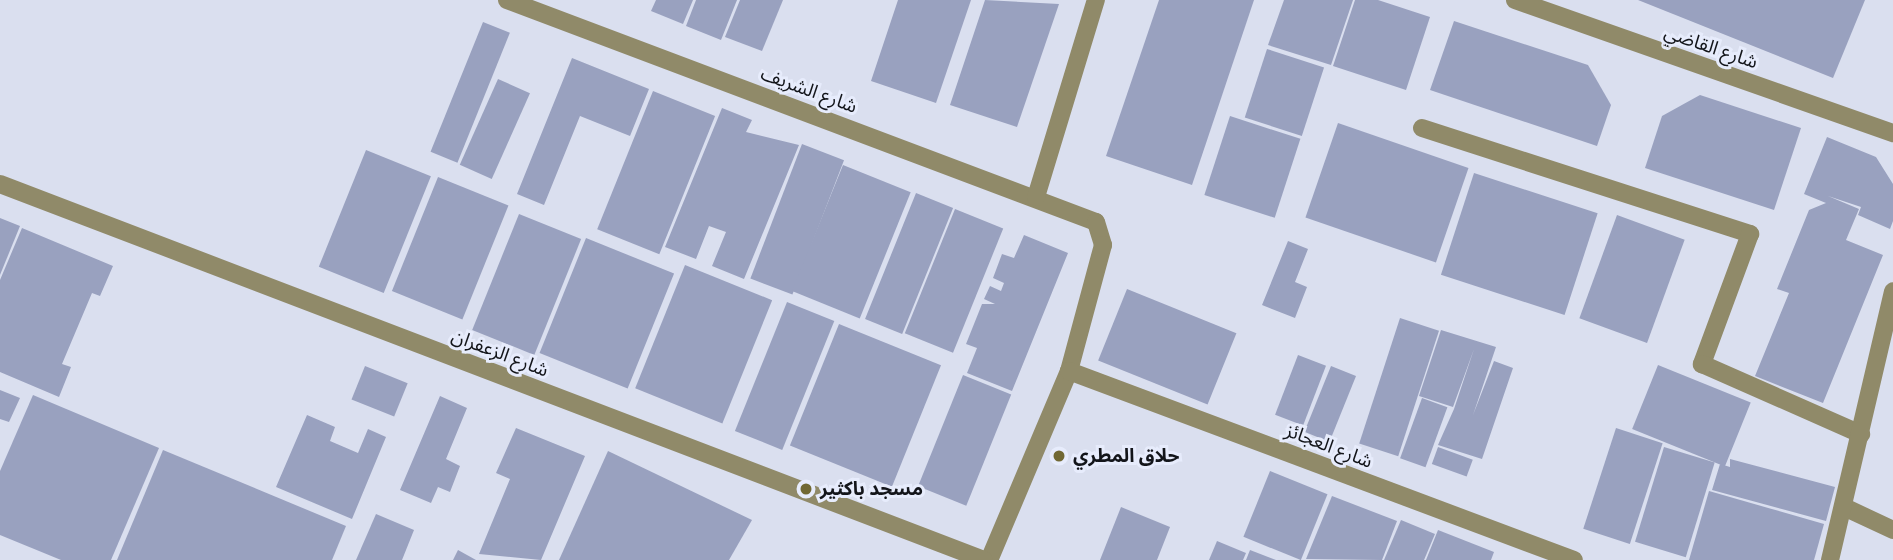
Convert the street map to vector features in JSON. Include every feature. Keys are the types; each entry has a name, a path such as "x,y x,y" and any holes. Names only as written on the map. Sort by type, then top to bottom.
{"street":[{"name":"شارع الشريف","path":"507,0 1036,197 1096,222 1103,245 1069,371"},
{"path":"1036,197 1096,0"},
{"name":"شارع القاضي","path":"1515,0 1893,133"},
{"path":"1422,128 1750,234 1703,364 1861,434"},
{"name":"شارع الزعفران","path":"0,184 986,560"},
{"path":"1830,560 1893,291"},
{"path":"986,560 1069,371"},
{"name":"شارع العجائز","path":"1069,371 1574,560"},
{"path":"1844,507 1893,530"}],"building":[{"path":"656,0 693,0 683,24 651,11"},
{"path":"696,0 737,0 721,40 686,26"},
{"path":"740,0 783,0 762,51 725,37"},
{"path":"898,0 971,0 936,103 871,81"},
{"path":"985,0 1059,4 1017,127 950,105"},
{"path":"1159,0 1254,0 1192,185 1106,156"},
{"path":"1284,0 1353,0 1331,65 1268,45"},
{"path":"1355,0 1378,0 1430,17 1406,90 1333,66"},
{"path":"1638,0 1865,0 1833,78"},
{"path":"1454,21 1588,65 1611,105 1597,146 1430,90"},
{"path":"483,22 510,33 457,163 431,152"},
{"path":"1267,49 1324,68 1302,136 1245,117"},
{"path":"572,58 649,89 630,136 580,116 544,205 517,194"},
{"path":"498,79 530,93 492,179 460,165"},
{"path":"653,91 715,116 659,254 597,229"},
{"path":"1700,95 1801,128 1774,210 1645,168 1662,116"},
{"path":"722,108 752,120 746,132 799,145 744,279 712,266 726,232 709,226 696,259 665,247"},
{"path":"1230,116 1300,139 1275,218 1204,195"},
{"path":"1338,123 1468,168 1436,262 1305,218"},
{"path":"1827,137 1876,157 1893,184 1893,221 1890,229 1858,215 1861,207 1828,196 1859,209 1846,240 1883,255 1823,403 1755,376 1789,293 1777,289 1809,210 1826,203 1804,194"},
{"path":"802,144 844,160 792,295 750,278"},
{"path":"366,150 431,176 384,293 319,267"},
{"path":"843,165 911,192 860,318 792,291"},
{"path":"1474,173 1598,213 1565,315 1441,275"},
{"path":"438,177 508,205 462,320 392,291"},
{"path":"916,193 953,208 902,334 865,319"},
{"path":"955,209 1003,228 953,353 905,333"},
{"path":"519,214 581,239 534,355 472,330"},
{"path":"1617,215 1685,240 1647,343 1579,318"},
{"path":"0,218 20,226 0,275"},
{"path":"22,228 113,266 100,296 92,293 62,364 71,367 59,397 0,372 0,280"},
{"path":"1024,235 1068,253 1012,391 967,373 977,348 966,344 982,304 995,304 984,299 990,286 1001,291 1004,283 993,278 1002,254 1014,258"},
{"path":"586,238 674,274 628,389 540,353"},
{"path":"1288,241 1308,249 1295,282 1307,287 1295,318 1262,305"},
{"path":"685,265 772,300 722,424 635,388"},
{"path":"1127,289 1236,333 1208,405 1098,360"},
{"path":"787,302 834,321 782,450 735,431"},
{"path":"1400,318 1439,331 1398,456 1359,444"},
{"path":"839,324 941,365 892,487 790,445"},
{"path":"1441,330 1496,347 1473,415 1494,361 1513,368 1482,459 1438,445 1454,409 1474,349 1453,407 1419,396"},
{"path":"1298,355 1326,366 1303,426 1275,415"},
{"path":"1658,365 1751,402 1725,466 1632,429"},
{"path":"365,366 408,383 394,417 352,399"},
{"path":"1331,366 1356,376 1329,442 1304,432"},
{"path":"963,375 1011,394 966,506 918,486"},
{"path":"0,390 20,398 9,422 0,419"},
{"path":"33,395 159,448 111,560 61,560 0,535 0,471"},
{"path":"440,396 467,408 446,459 460,466 450,492 438,487 431,503 400,490"},
{"path":"1422,398 1447,407 1425,467 1400,458"},
{"path":"307,415 335,427 330,441 358,453 368,429 386,437 352,519 276,487"},
{"path":"516,428 585,456 541,560 479,554 510,479 496,473"},
{"path":"1616,428 1663,443 1630,544 1583,529"},
{"path":"1438,447 1473,460 1467,477 1432,464"},
{"path":"1664,447 1715,462 1686,557 1635,542"},
{"path":"163,450 346,526 332,560 117,560"},
{"path":"608,451 752,520 729,560 559,560"},
{"path":"1730,459 1835,487 1826,521 1712,490 1720,464 1730,467"},
{"path":"1270,471 1327,494 1301,560 1243,537"},
{"path":"1709,491 1824,524 1814,560 1689,560"},
{"path":"1332,496 1397,521 1382,560 1306,559"},
{"path":"1121,507 1170,527 1157,560 1100,560"},
{"path":"376,514 414,530 402,560 356,560"},
{"path":"1401,520 1435,534 1424,560 1384,560"},
{"path":"1438,530 1494,552 1491,560 1426,560"},
{"path":"1217,541 1246,553 1243,560 1209,560"},
{"path":"458,550 476,560 453,560"},
{"path":"1250,550 1276,560 1246,560"}],"place":[{"name":"حلاق المطري","path":"1059,456"},
{"name":"مسجد باكثير","path":"806,489"}]}
